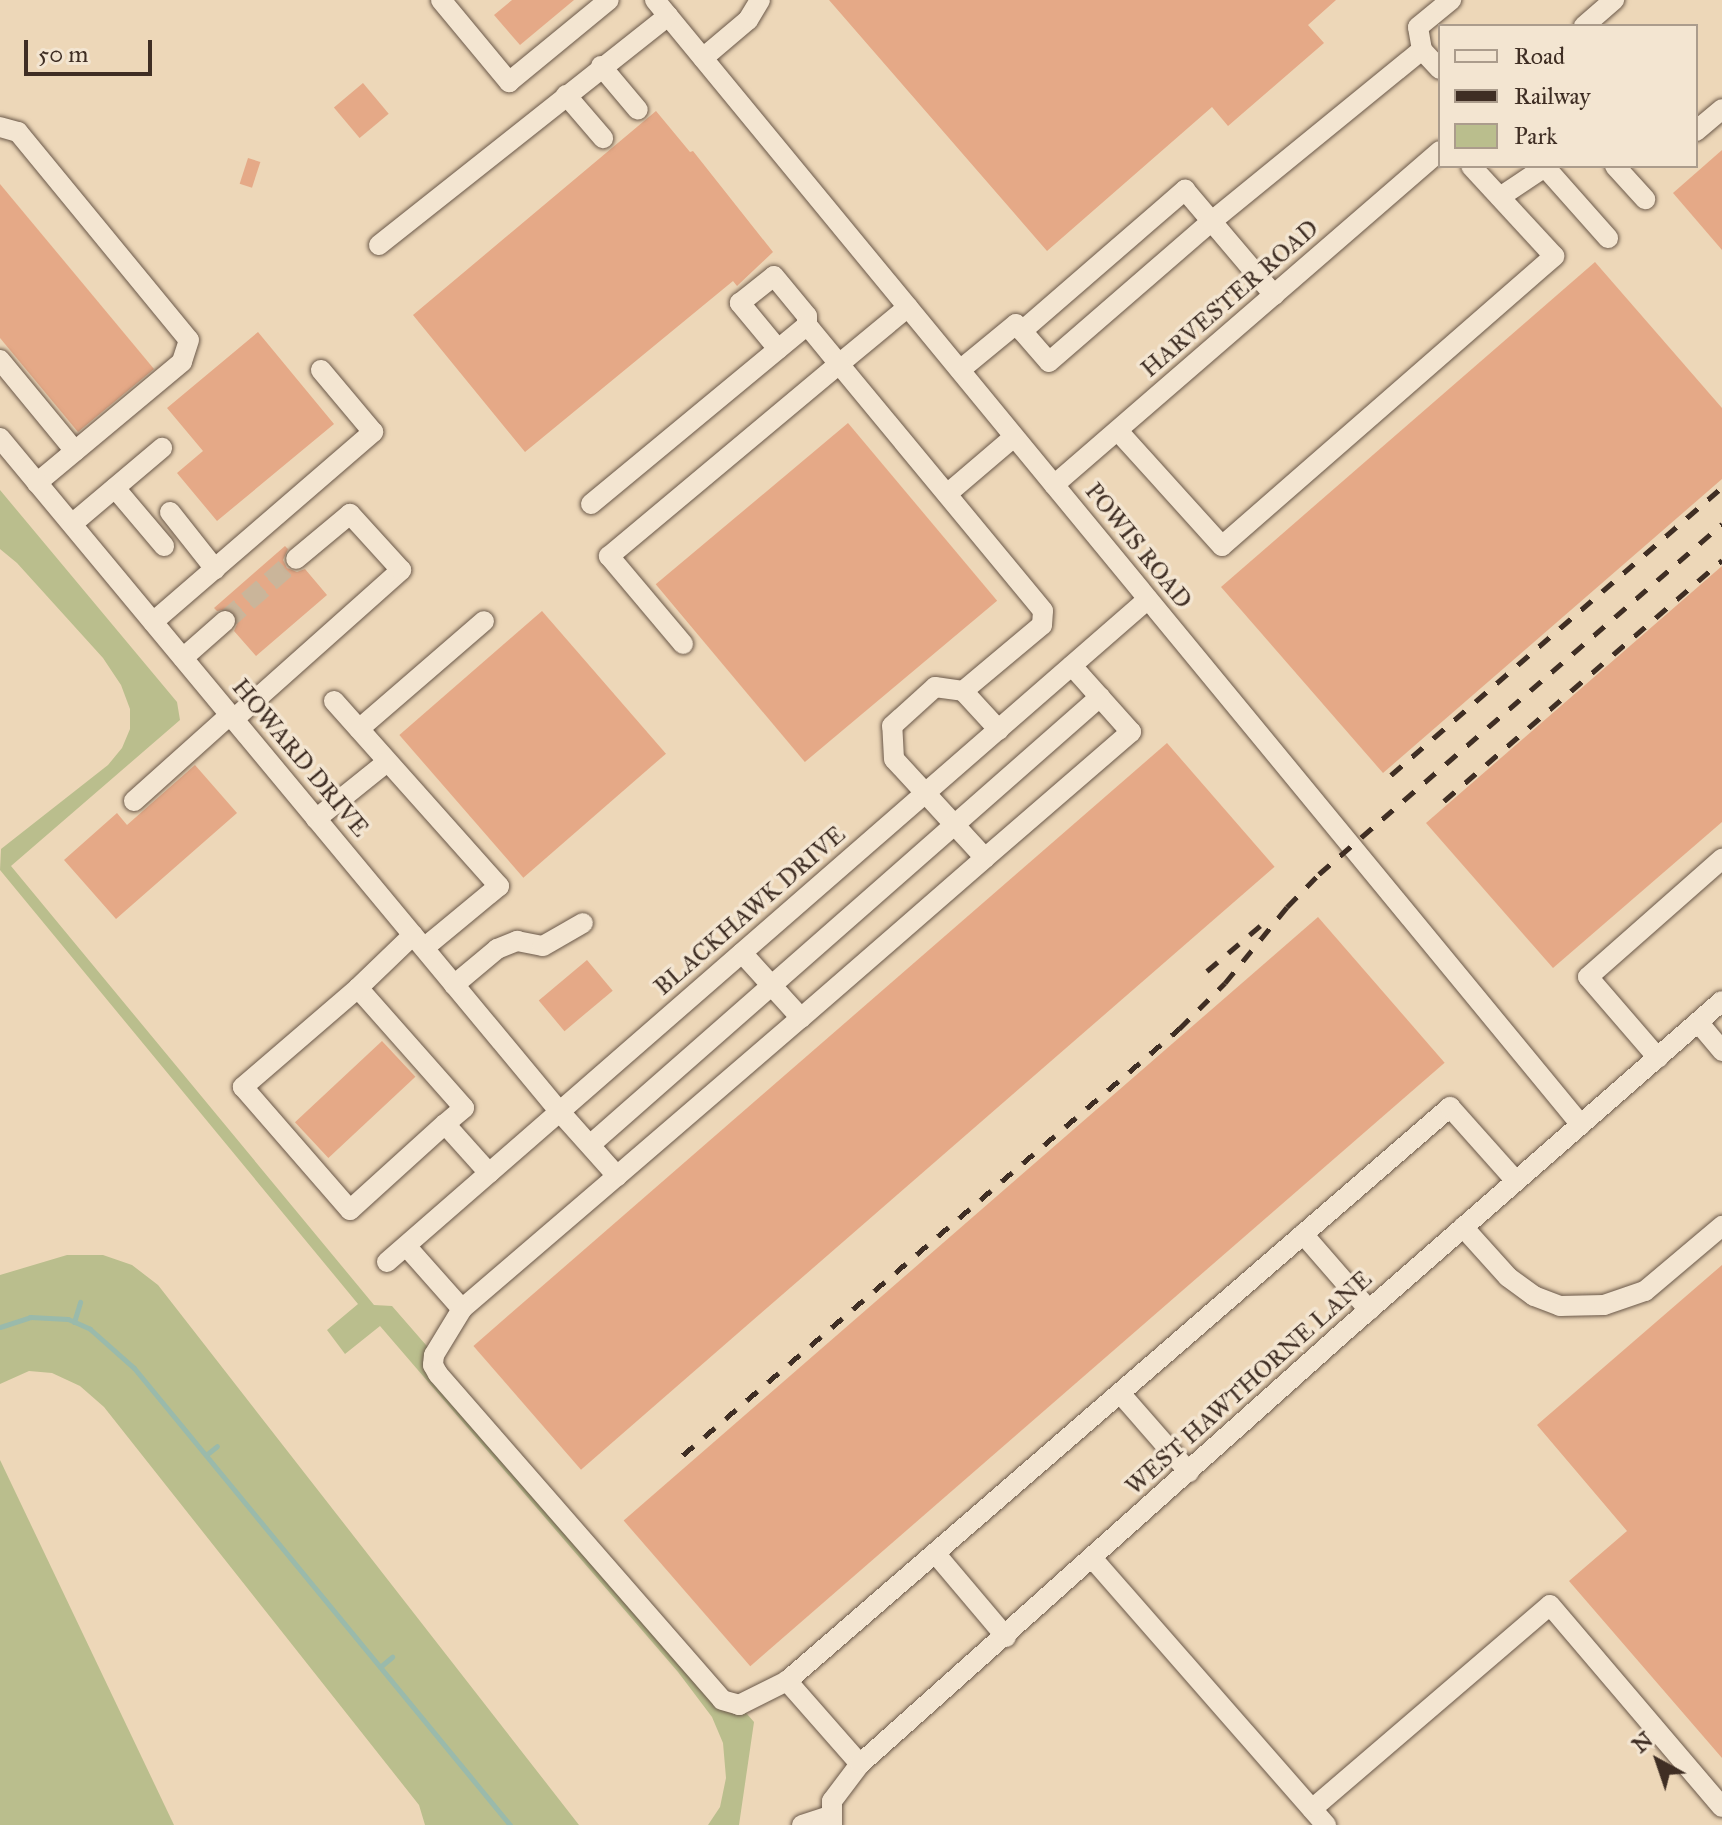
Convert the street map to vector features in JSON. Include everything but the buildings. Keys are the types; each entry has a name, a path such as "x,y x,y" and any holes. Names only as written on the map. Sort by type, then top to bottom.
{"street":[{"path":"441,0 509,82 609,0"},
{"path":"703,58 748,20 760,0"},
{"path":"1438,67 1422,50 1418,27 1451,0"},
{"path":"1586,24 1614,0"},
{"path":"379,245 601,66 661,8"},
{"name":"POWIS ROAD","path":"661,8 1581,1125"},
{"path":"960,370 1016,324 1049,362 1212,221 1422,50"},
{"path":"601,66 638,110"},
{"path":"566,95 603,138"},
{"path":"1698,129 1722,109"},
{"path":"0,127 18,132 189,340 182,362 37,483"},
{"name":"HARVESTER ROAD","path":"1054,485 1438,153"},
{"path":"1118,431 1222,546 1554,256 1473,168"},
{"path":"1500,197 1544,168"},
{"path":"1546,168 1608,238"},
{"path":"1617,168 1645,199"},
{"path":"1022,331 1185,190 1274,295"},
{"path":"778,349 740,303 774,276 807,316 807,325 1039,604 1044,618 1042,625 963,691"},
{"path":"683,644 609,556 908,307"},
{"path":"591,504 807,325"},
{"path":"0,360 75,451"},
{"path":"153,622 373,432 321,370"},
{"path":"947,494 1014,437"},
{"name":"HOWARD DRIVE","path":"0,438 560,1112 617,1176"},
{"path":"72,524 162,448"},
{"path":"115,488 164,546"},
{"path":"170,512 215,569"},
{"path":"134,801 401,570 350,514 296,559"},
{"name":"BLACKHAWK DRIVE","path":"387,1262 1148,599"},
{"path":"183,658 225,621"},
{"path":"359,729 484,621"},
{"path":"1072,666 1131,732 462,1309 434,1355 433,1365 438,1374 722,1700 739,1705 787,1681 1450,1107 1516,1181"},
{"path":"985,858 894,759 892,726 935,687 963,691 999,730"},
{"path":"590,1145 1100,697"},
{"path":"334,701 499,886 358,988 243,1087 350,1210 464,1108 358,988"},
{"path":"316,819 387,762"},
{"path":"1658,1058 1588,977 1722,859"},
{"path":"454,985 497,949 517,941 543,946 583,923"},
{"path":"742,953 801,1018"},
{"name":"WEST HAWTHORNE LANE","path":"831,1821 832,1801 860,1764 1006,1637 1369,1310 1722,1001"},
{"path":"1698,1022 1722,1051"},
{"path":"445,1124 489,1173"},
{"path":"1463,1227 1508,1277 1534,1296 1560,1306 1604,1305 1645,1291 1722,1226"},
{"path":"1303,1234 1369,1310"},
{"path":"406,1246 462,1309"},
{"path":"1120,1393 1189,1472"},
{"path":"935,1553 1006,1637"},
{"path":"1093,1559 1326,1825"},
{"path":"1312,1809 1550,1605 1722,1807"},
{"path":"787,1681 860,1764"},
{"path":"802,1825 831,1821"}],"green space":[{"path":"0,490 177,702 180,720 11,866 374,1305 392,1306 754,1722 739,1825 708,1825 720,1807 726,1778 723,1743 712,1717 678,1672 380,1326 345,1354 327,1330 358,1304 0,870 1,849 108,765 122,748 130,729 130,709 121,685 103,658 17,563 0,549"},
{"path":"67,1255 103,1255 132,1265 158,1285 579,1825 425,1825 419,1805 104,1407 80,1386 52,1373 29,1371 0,1384 0,1275"},
{"path":"1,1462 174,1825 0,1825"}],"waterway":[{"path":"74,1322 80,1302"},
{"path":"0,1327 30,1317 68,1319 90,1329 134,1368 510,1825"},
{"path":"206,1455 217,1446"},
{"path":"380,1667 392,1657"}],"tunnel":[{"path":"225,621 296,559"}],"railway":[{"path":"1391,775 1722,487"},
{"path":"1319,874 1722,524"},
{"path":"1444,801 1722,560"},
{"path":"683,1455 1179,1029 1225,983 1287,907 1325,868"},
{"path":"1207,971 1268,919"}]}
